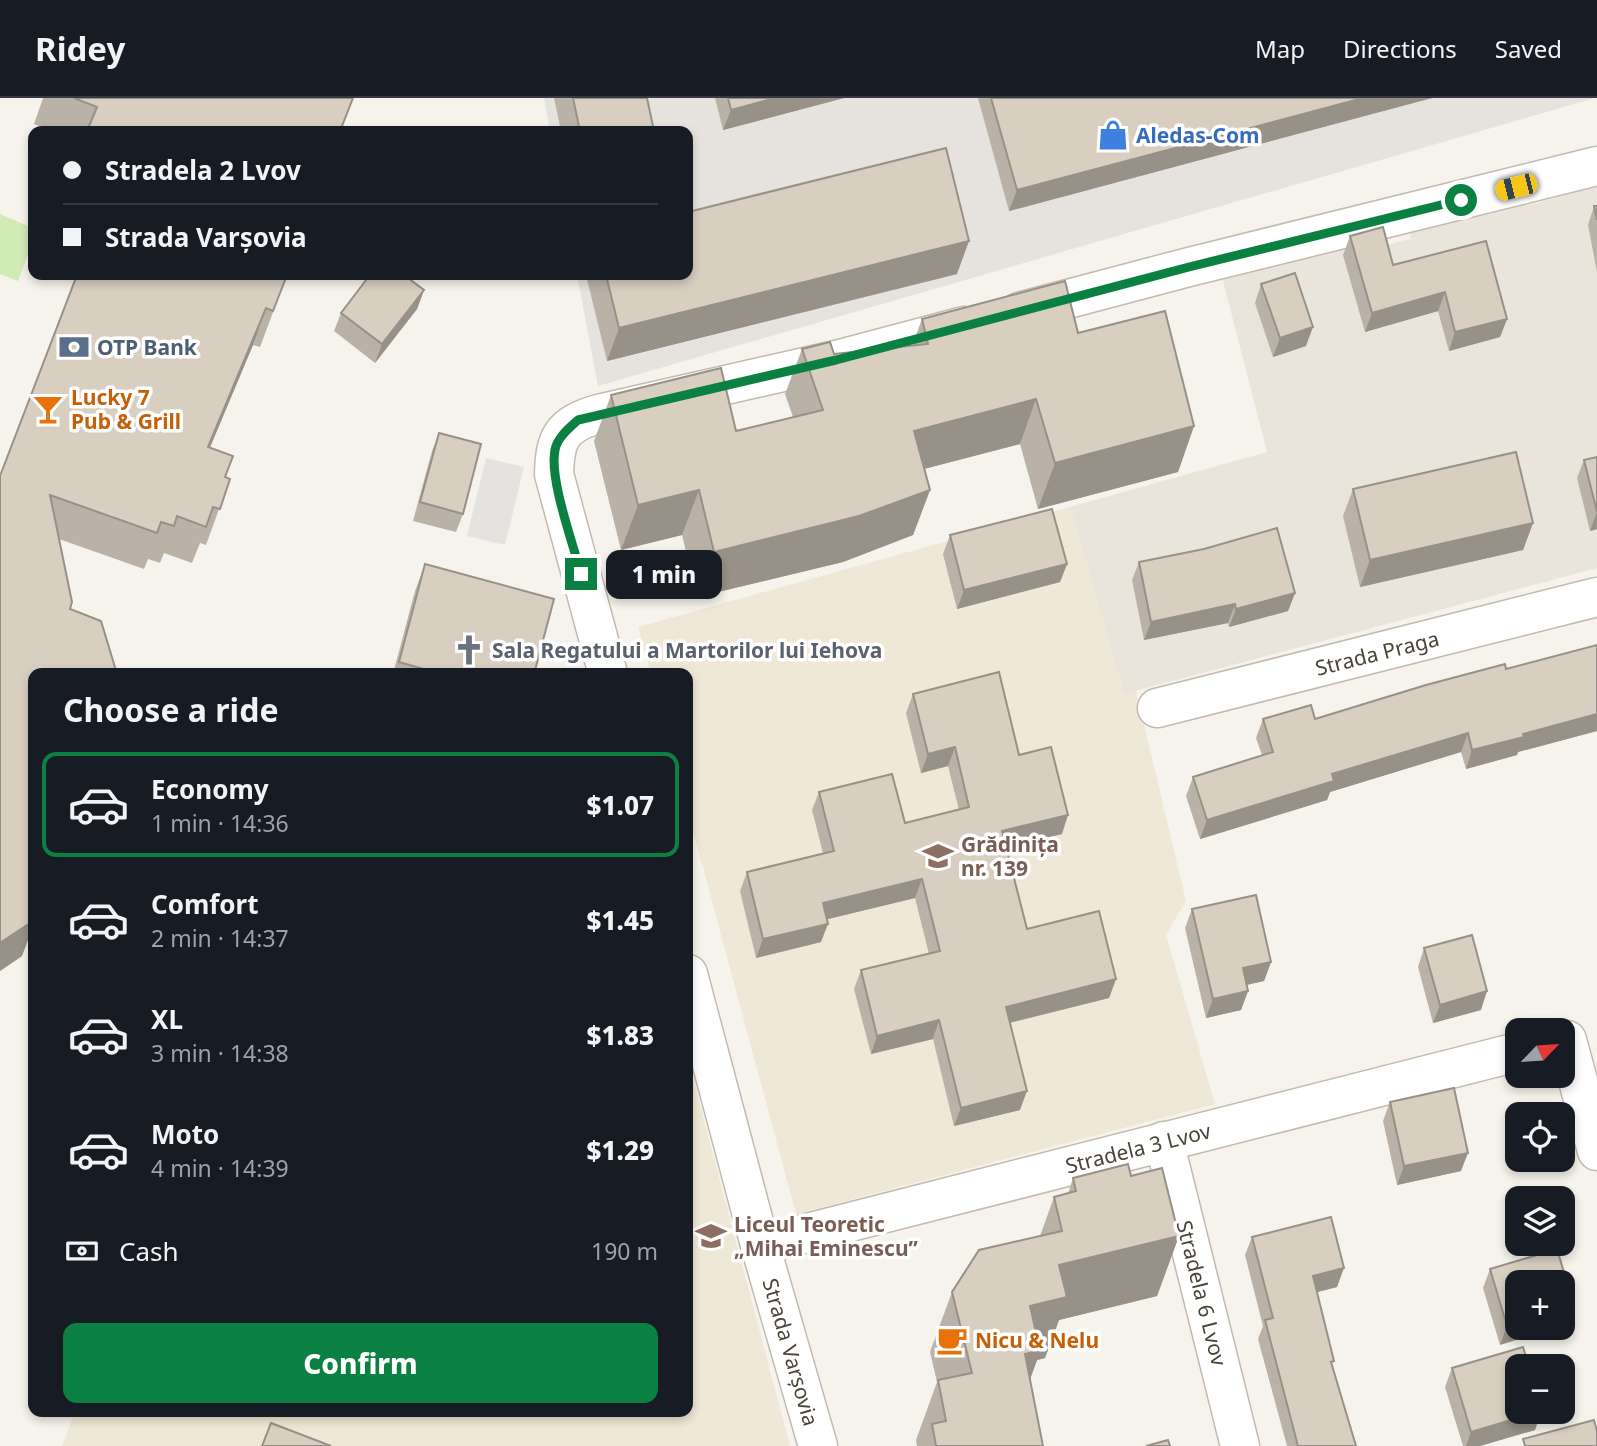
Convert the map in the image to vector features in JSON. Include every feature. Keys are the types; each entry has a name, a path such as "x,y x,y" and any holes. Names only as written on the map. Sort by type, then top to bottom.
{"street":[{"path":"606,668 554,474 555,448 566,430 578,420 836,360 1189,267 1597,166"},
{"name":"Strada Praga","path":"1157,708 1597,597"},
{"name":"Strada Varșovia","path":"693,993 760,1245 818,1446"},
{"path":"1576,1038 1597,1151"},
{"name":"Stradela 3 Lvov","path":"760,1245 1505,1055"},
{"name":"Stradela 6 Lvov","path":"1164,1141 1240,1446"}],"shaded area":[{"path":"544,98 1595,98 598,386 578,280 693,280 693,126 549,126"},
{"path":"1597,177 1597,568 1124,694 1070,507 1267,452 1221,273 1330,243 1350,254 1411,239 1407,224 1522,196 1525,206 1577,192 1575,183"},
{"path":"486,458 524,467 505,545 467,536"},
{"name":"Grădinița nr. 139","path":"1070,507 1124,693 1136,691 1186,901 1166,935 1215,1104 796,1214 693,831 693,668 649,668 638,627"},
{"name":"Liceul Teoretic „Mihai Eminescu”","path":"693,1079 790,1446 62,1446 73,1417 693,1417"}],"green space":[{"path":"0,214 28,226 28,254 18,281 0,274"}],"building":[{"path":"74,98 353,98 342,126 89,126 97,107"},
{"path":"573,98 647,98 653,126 579,126"},
{"path":"728,98 775,98 731,110"},
{"path":"991,98 1363,98 1017,190"},
{"path":"946,148 969,241 619,328 607,280 693,280 693,211"},
{"path":"1383,227 1393,265 1486,241 1507,319 1455,332 1445,292 1372,313 1350,236"},
{"path":"1295,273 1313,327 1280,338 1261,284"},
{"path":"75,280 285,280 273,311 266,308 208,447 233,456 225,477 230,479 220,509 213,507 206,527 177,516 174,526 161,522 157,533 50,495 72,602 70,609 101,621 115,668 28,668 28,924 0,943 0,476"},
{"path":"366,280 411,280 424,290 382,344 341,313"},
{"path":"1065,281 1078,333 1165,311 1194,426 1055,463 1036,399 914,431 930,490 859,516 714,552 699,490 638,505 611,395 721,368 736,431 823,410 802,349 830,342 834,354 928,344 922,319"},
{"path":"439,433 481,444 463,514 420,502"},
{"path":"1516,452 1533,523 1370,560 1353,489"},
{"path":"1597,457 1597,512 1584,460"},
{"path":"1052,509 1067,564 964,590 950,535"},
{"path":"1277,528 1295,593 1236,609 1235,604 1151,622 1139,562 1204,549"},
{"name":"Sala Regatului a Martorilor lui Iehova","path":"425,564 554,599 536,668 420,668 399,662"},
{"path":"1597,645 1597,714 1472,750 1468,733 1332,774 1334,781 1207,820 1193,777 1273,752 1263,719 1311,705 1315,719 1505,664 1506,669"},
{"path":"999,672 1019,755 1051,747 1068,815 1002,831 1027,929 1099,911 1116,979 1006,1007 1027,1091 961,1108 939,1020 877,1036 861,970 940,951 922,879 823,903 828,924 763,939 747,872 834,851 819,792 892,774 905,823 969,807 955,747 928,754 913,694"},
{"path":"1256,895 1271,962 1243,968 1248,991 1213,999 1192,909"},
{"path":"1472,935 1487,991 1440,1005 1424,948"},
{"path":"1454,1088 1468,1153 1404,1166 1390,1102"},
{"path":"1128,1164 1131,1176 1162,1168 1179,1236 1059,1265 1067,1297 1030,1306 1040,1350 1025,1354 1043,1446 936,1446 932,1424 946,1421 938,1380 972,1373 952,1292 979,1250 1062,1231 1054,1197 1076,1191 1073,1178"},
{"path":"1331,1217 1344,1268 1313,1276 1334,1361 1331,1362 1356,1446 1298,1446 1265,1320 1273,1318 1252,1237"},
{"path":"1534,1256 1559,1256 1563,1270 1505,1270 1505,1319 1490,1269"},
{"path":"1523,1347 1525,1354 1505,1354 1505,1422 1471,1432 1452,1368"},
{"path":"1594,1420 1597,1446 1525,1446 1523,1439"},
{"path":"271,1423 331,1446 262,1446"},
{"path":"1168,1440 1170,1446 1146,1446"}],"place":[{"name":"Aledas-Com","path":"1113,135"},
{"name":"OTP Bank","path":"74,347"},
{"name":"Lucky 7 Pub & Grill","path":"48,409"},
{"name":"Sala Regatului a Martorilor lui Iehova","path":"469,650"},
{"name":"Grădinița nr. 139","path":"938,856"},
{"name":"Liceul Teoretic „Mihai Eminescu”","path":"711,1236"},
{"name":"Nicu & Nelu","path":"952,1340"}],"route":[{"path":"581,574 554,474 555,448 566,430 578,420 836,360 1189,267 1461,200"}]}
